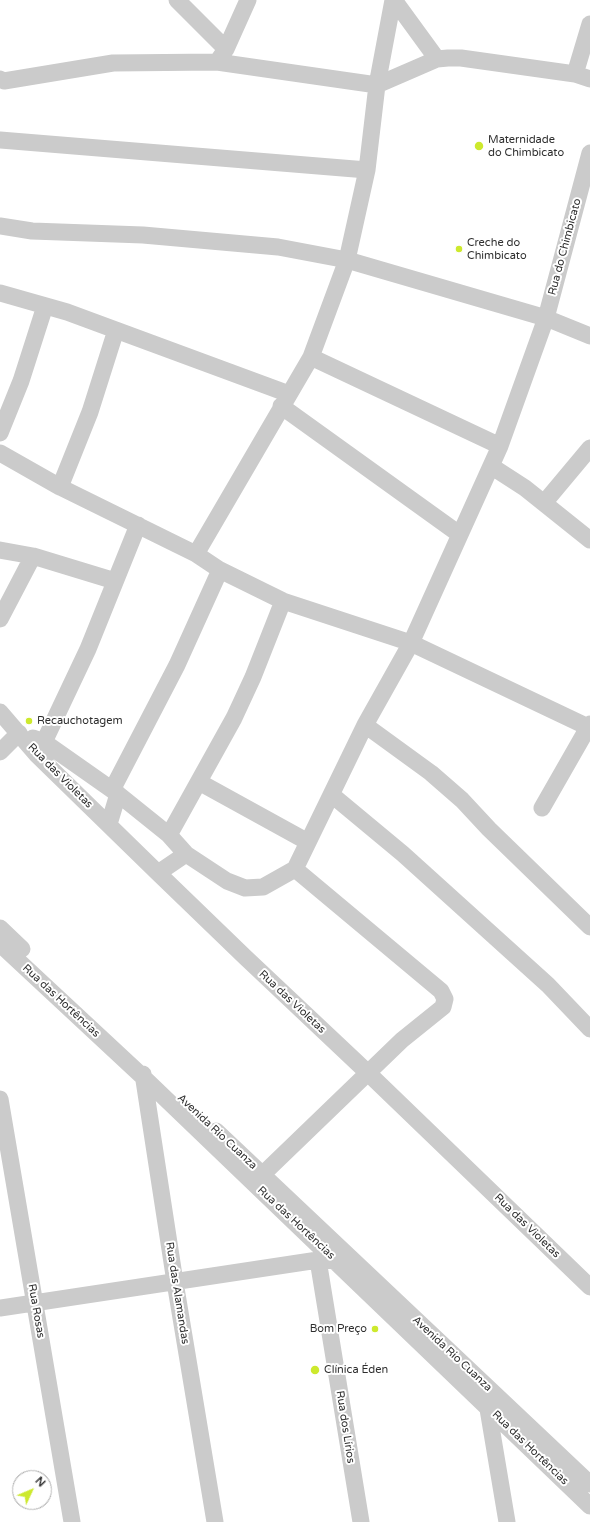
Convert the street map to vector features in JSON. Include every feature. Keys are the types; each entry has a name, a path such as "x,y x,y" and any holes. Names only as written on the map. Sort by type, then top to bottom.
{"street":[{"path":"177,0 221,55"},
{"path":"221,55 248,0"},
{"path":"394,0 437,59"},
{"path":"196,554 311,357 347,260 367,170 377,85 394,0"},
{"path":"0,79 4,81 113,63 221,55 377,85 437,59 461,58 582,76 590,24"},
{"path":"0,140 367,170"},
{"name":"Rua do Chimbicato","path":"295,869 365,725 411,643 500,446 546,318 590,153"},
{"path":"0,226 32,231 143,235 278,247 347,260 546,318 590,336"},
{"path":"0,293 67,312 116,330 286,400 460,534"},
{"path":"0,433 21,381 45,306"},
{"path":"60,487 90,412 116,330"},
{"path":"311,357 500,446"},
{"path":"544,503 590,448"},
{"path":"0,453 60,487 196,554 220,570 283,602 411,643 589,726 542,808"},
{"path":"491,466 544,503 590,540"},
{"path":"41,749 88,649 138,525"},
{"path":"0,550 33,556 115,581"},
{"path":"0,619 33,556"},
{"path":"109,824 115,792 177,665 220,570"},
{"path":"169,835 230,725 250,684 283,602"},
{"name":"Rua das Violetas","path":"0,712 19,733"},
{"path":"365,725 431,774 462,800 489,829 590,927"},
{"path":"0,752 19,733 41,749 115,792 169,835 186,854 227,881 245,888 264,887 295,869 440,991 445,998 443,1007 402,1040 262,1175"},
{"name":"Rua das Violetas","path":"41,749 109,824 158,873 590,1287"},
{"path":"199,782 308,842"},
{"path":"332,795 404,854 542,979 590,1029"},
{"path":"158,873 186,854"},
{"name":"Avenida Rio Cuanza","path":"0,928 143,1070 262,1175 590,1484"},
{"name":"Rua das Hortências","path":"0,944 143,1070 336,1261 590,1506"},
{"name":"Rua das Alamandas","path":"143,1070 174,1282 215,1522"},
{"name":"Rua Rosas","path":"0,1099 72,1522"},
{"path":"0,1308 35,1304 318,1260 354,1261"},
{"name":"Rua dos Lírios","path":"318,1260 361,1522"},
{"path":"488,1408 508,1522"}],"place":[{"name":"Maternidade do Chimbicato","path":"479,146"},
{"name":"Creche do Chimbicato","path":"459,249"},
{"name":"Recauchotagem","path":"29,721"},
{"name":"Bom Preço","path":"375,1329"},
{"name":"Clínica Éden","path":"315,1370"}]}
